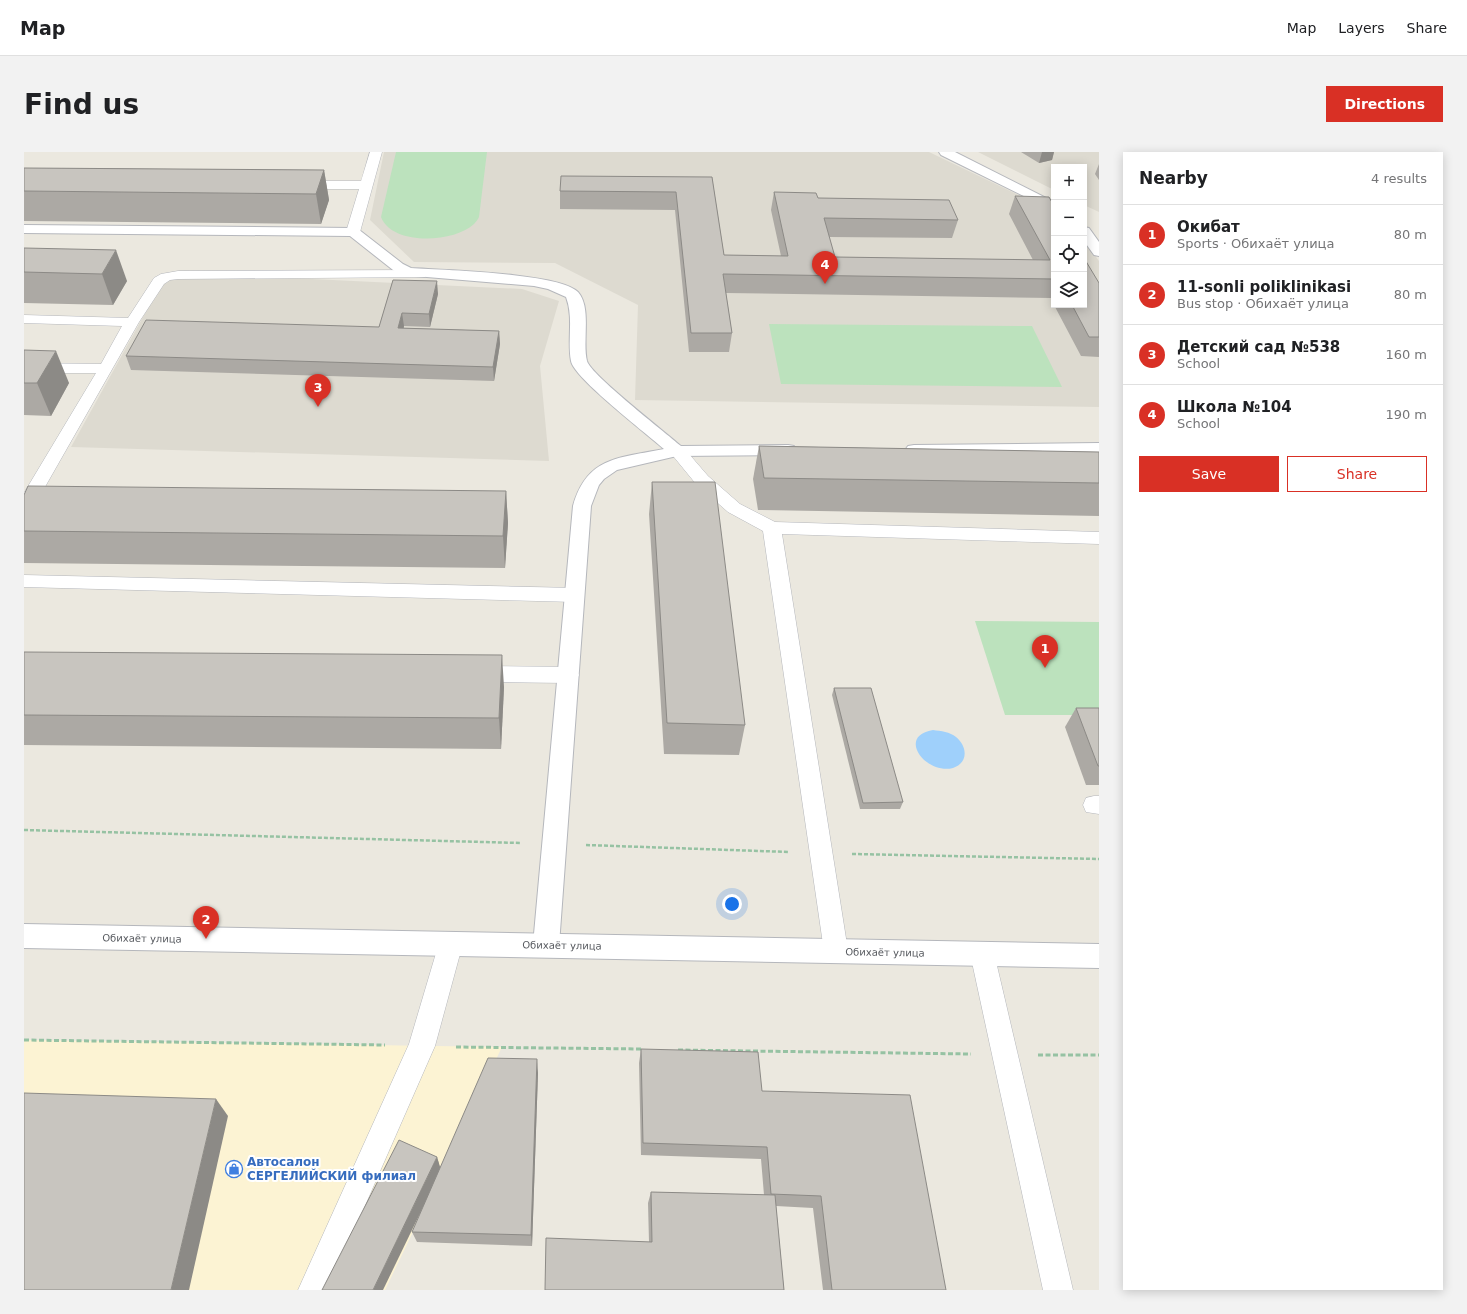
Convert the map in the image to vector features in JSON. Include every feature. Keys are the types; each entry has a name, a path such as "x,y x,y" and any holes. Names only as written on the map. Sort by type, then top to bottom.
{"street":[{"path":"945,152 1051,205"},
{"path":"24,229 353,232 398,267 408,272 534,282 552,285 566,291 572,296 577,308 579,362 594,381 677,451"},
{"path":"1087,235 1099,252"},
{"path":"900,450 1099,448"},
{"path":"546,945 582,506 585,495 591,483 598,475 611,466 677,451 805,450"},
{"name":"Обихаёт улица","path":"24,936 1099,956"}],"lane":[{"path":"353,232 365,185 376,152"},
{"path":"286,185 365,185"},
{"path":"24,508 31,484 106,369 132,322 159,281 166,277 178,275 420,274"},
{"path":"24,319 132,322"},
{"path":"24,368 106,369"},
{"path":"677,451 702,480 734,508 772,528 1099,538"},
{"path":"772,528 836,951"},
{"path":"24,581 575,595"},
{"path":"458,674 569,675"},
{"path":"313,1290 422,1046 451,943"},
{"path":"982,953 1058,1290"}],"path":[{"path":"24,1040 645,1049"},
{"path":"669,1050 1099,1055"}],"shaded area":[{"path":"384,152 929,152 1051,211 1051,308 1087,308 1087,244 1099,261 1099,407 635,400 638,305 555,263 414,262 370,220"},
{"path":"978,152 1099,152 1099,212 1087,206 1087,164 1051,164 1051,188"},
{"path":"168,272 522,289 559,301 540,366 549,461 71,447"},
{"name":"Автосалон СЕРГЕЛИЙСКИЙ филиал","path":"24,1040 502,1047 385,1290 24,1290"}],"green space":[{"path":"396,152 487,152 479,217 475,223 465,230 453,235 439,238 410,237 397,233 387,226 381,217"},
{"path":"769,324 1032,326 1062,387 781,384"},
{"path":"975,621 1099,622 1099,715 1005,715"}],"water":[{"path":"933,730 951,734 963,745 965,754 964,759 958,766 943,769 933,766 925,761 919,754 916,747 917,739 922,734"}],"building":[{"path":"24,168 324,170 316,194 24,191"},
{"path":"561,176 712,177 724,255 788,256 774,192 816,193 818,198 949,200 958,220 824,218 835,257 1050,260 1015,196 1049,197 1051,201 1051,279 723,274 732,333 691,333 676,192 560,191"},
{"path":"24,248 116,250 102,274 24,272"},
{"path":"1087,263 1099,283 1099,337 1089,337 1074,308 1087,308"},
{"path":"393,280 437,281 429,314 402,313 398,328 499,331 493,367 126,356 146,320 379,327"},
{"path":"24,350 56,351 37,383 24,383"},
{"path":"759,446 1099,452 1099,483 764,478"},
{"path":"652,482 715,482 745,725 667,723"},
{"path":"28,486 506,491 503,536 24,531 24,495"},
{"path":"24,652 502,655 499,718 24,715"},
{"path":"834,688 871,688 903,802 863,803"},
{"path":"1076,708 1099,708 1099,766 1098,766"},
{"path":"641,1049 758,1052 762,1091 910,1095 946,1290 832,1290 821,1196 771,1194 767,1147 643,1143"},
{"path":"488,1058 537,1059 531,1235 412,1232"},
{"path":"24,1093 216,1099 171,1290 24,1290"},
{"path":"399,1140 437,1157 373,1290 322,1290"},
{"path":"651,1192 775,1195 784,1290 545,1290 546,1238 652,1242"}],"place":[{"name":"Школа №104","path":"825,284"},
{"name":"Детский сад №538","path":"318,407"},
{"name":"Окибат","path":"1045,668"},
{"name":"11-sonli poliklinikasi","path":"206,939"},
{"name":"Автосалон СЕРГЕЛИЙСКИЙ филиал","path":"234,1169"}]}
